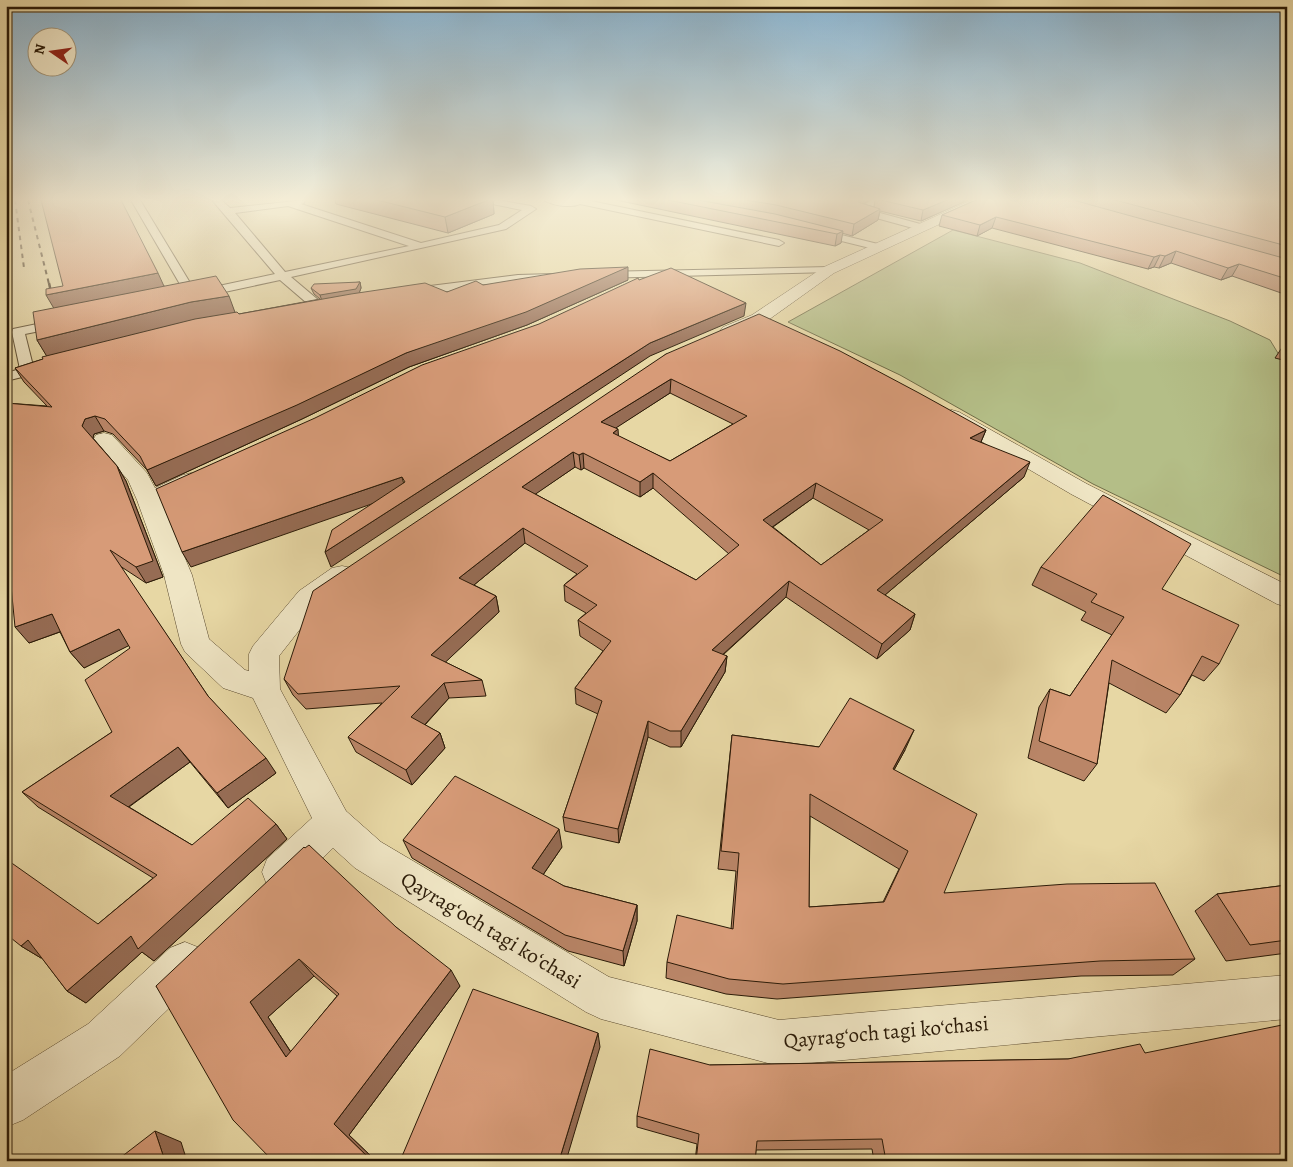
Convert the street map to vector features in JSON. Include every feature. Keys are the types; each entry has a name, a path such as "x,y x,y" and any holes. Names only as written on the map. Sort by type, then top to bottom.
{"street":[{"path":"704,342 769,324 829,270 862,254"},
{"path":"615,294 660,273"},
{"path":"932,404 1079,489 1287,597"},
{"path":"104,440 139,478 150,500 178,575 196,644 234,679 264,689"},
{"path":"150,500 212,471"},
{"name":"Qayragʻoch tagi koʻchasi","path":"365,560 308,598 264,654 264,689 333,823 368,854 601,997 779,1043 1287,997"},
{"path":"254,897 333,823"},
{"path":"6,1103 104,1040 211,938"}],"lane":[{"path":"168,254 192,295"},
{"path":"265,254 282,275 323,306 300,310"},
{"path":"179,298 381,254"},
{"path":"584,276 829,270"},
{"path":"402,294 518,278 565,276"},
{"path":"28,372 18,332 76,320"},
{"path":"6,377 56,364"}],"green space":[{"path":"909,254 1047,254 1080,263 1230,321 1270,340 1287,368 1287,578 1093,484 900,375 788,322"}],"building":[{"path":"55,254 149,254 158,273 46,295 46,289 63,286"},
{"path":"1144,254 1168,254 1165,256 1154,257"},
{"path":"1187,254 1271,254 1287,259 1287,279 1239,264 1228,268"},
{"path":"628,267 526,312 406,353 297,405 147,470 140,456 105,419 95,416 85,419 82,426 117,466 153,561 136,567 110,550 208,696 266,758 217,793 178,747 110,796 192,845 248,798 276,824 138,949 131,936 67,991 28,940 21,946 6,934 6,859 98,924 157,875 22,792 112,732 85,680 130,648 119,629 70,652 52,614 15,627 9,565 6,566 6,403 52,407 15,368 43,359 42,357 195,319 237,312 239,314 425,283 447,292 476,281 483,285 580,269"},
{"path":"671,268 746,303 650,343 325,552 332,530 405,482 402,477 182,552 156,489 315,418 422,365 539,324 638,278 639,280"},
{"path":"216,276 229,296 191,302 37,340 33,312"},
{"path":"360,282 356,289 320,295 311,288 314,284"},
{"path":"759,314 840,351 986,430 970,438 1030,462 877,590 915,614 882,644 789,581 712,650 727,656 681,731 670,731 648,721 618,829 563,817 602,701 575,688 611,641 578,620 597,605 564,585 588,566 523,528 459,578 496,596 431,655 482,680 444,683 411,717 440,733 406,770 348,737 400,686 298,694 284,679 313,591 666,354","holes":["671,379 747,416 670,461 613,433 618,429 601,422","573,452 579,455 583,453 640,482 653,473 739,545 696,580 522,487","816,483 883,520 821,565 763,520"]},
{"path":"1103,495 1191,544 1162,589 1239,625 1219,664 1202,656 1180,695 1112,660 1097,764 1039,741 1050,689 1070,696 1124,617 1091,602 1097,594 1041,567"},
{"path":"850,698 914,730 893,769 977,814 944,893 1067,884 1155,883 1195,959 1100,961 783,984 729,979 667,962 677,915 733,929 739,853 721,851 732,735 819,747","holes":["810,794 908,851 884,902 809,907"]},
{"path":"455,776 559,829 532,868 564,886 637,905 623,951 565,935 403,840"},
{"path":"309,845 396,927 451,970 334,1124 372,1161 273,1161 233,1120 156,986","holes":["299,959 339,994 286,1057 250,1002"]},
{"path":"1287,885 1287,940 1250,945 1217,894"},
{"path":"473,989 598,1033 559,1161 400,1161"},
{"path":"1287,1024 1287,1161 886,1161 882,1139 757,1141 755,1161 696,1161 699,1134 637,1116 650,1049 710,1065 1068,1059 1140,1044 1145,1053"},
{"path":"155,1131 165,1161 116,1161"}],"railway":[{"path":"22,254 24,268"},
{"path":"42,254 49,284"},
{"path":"49,283 53,301"}]}
